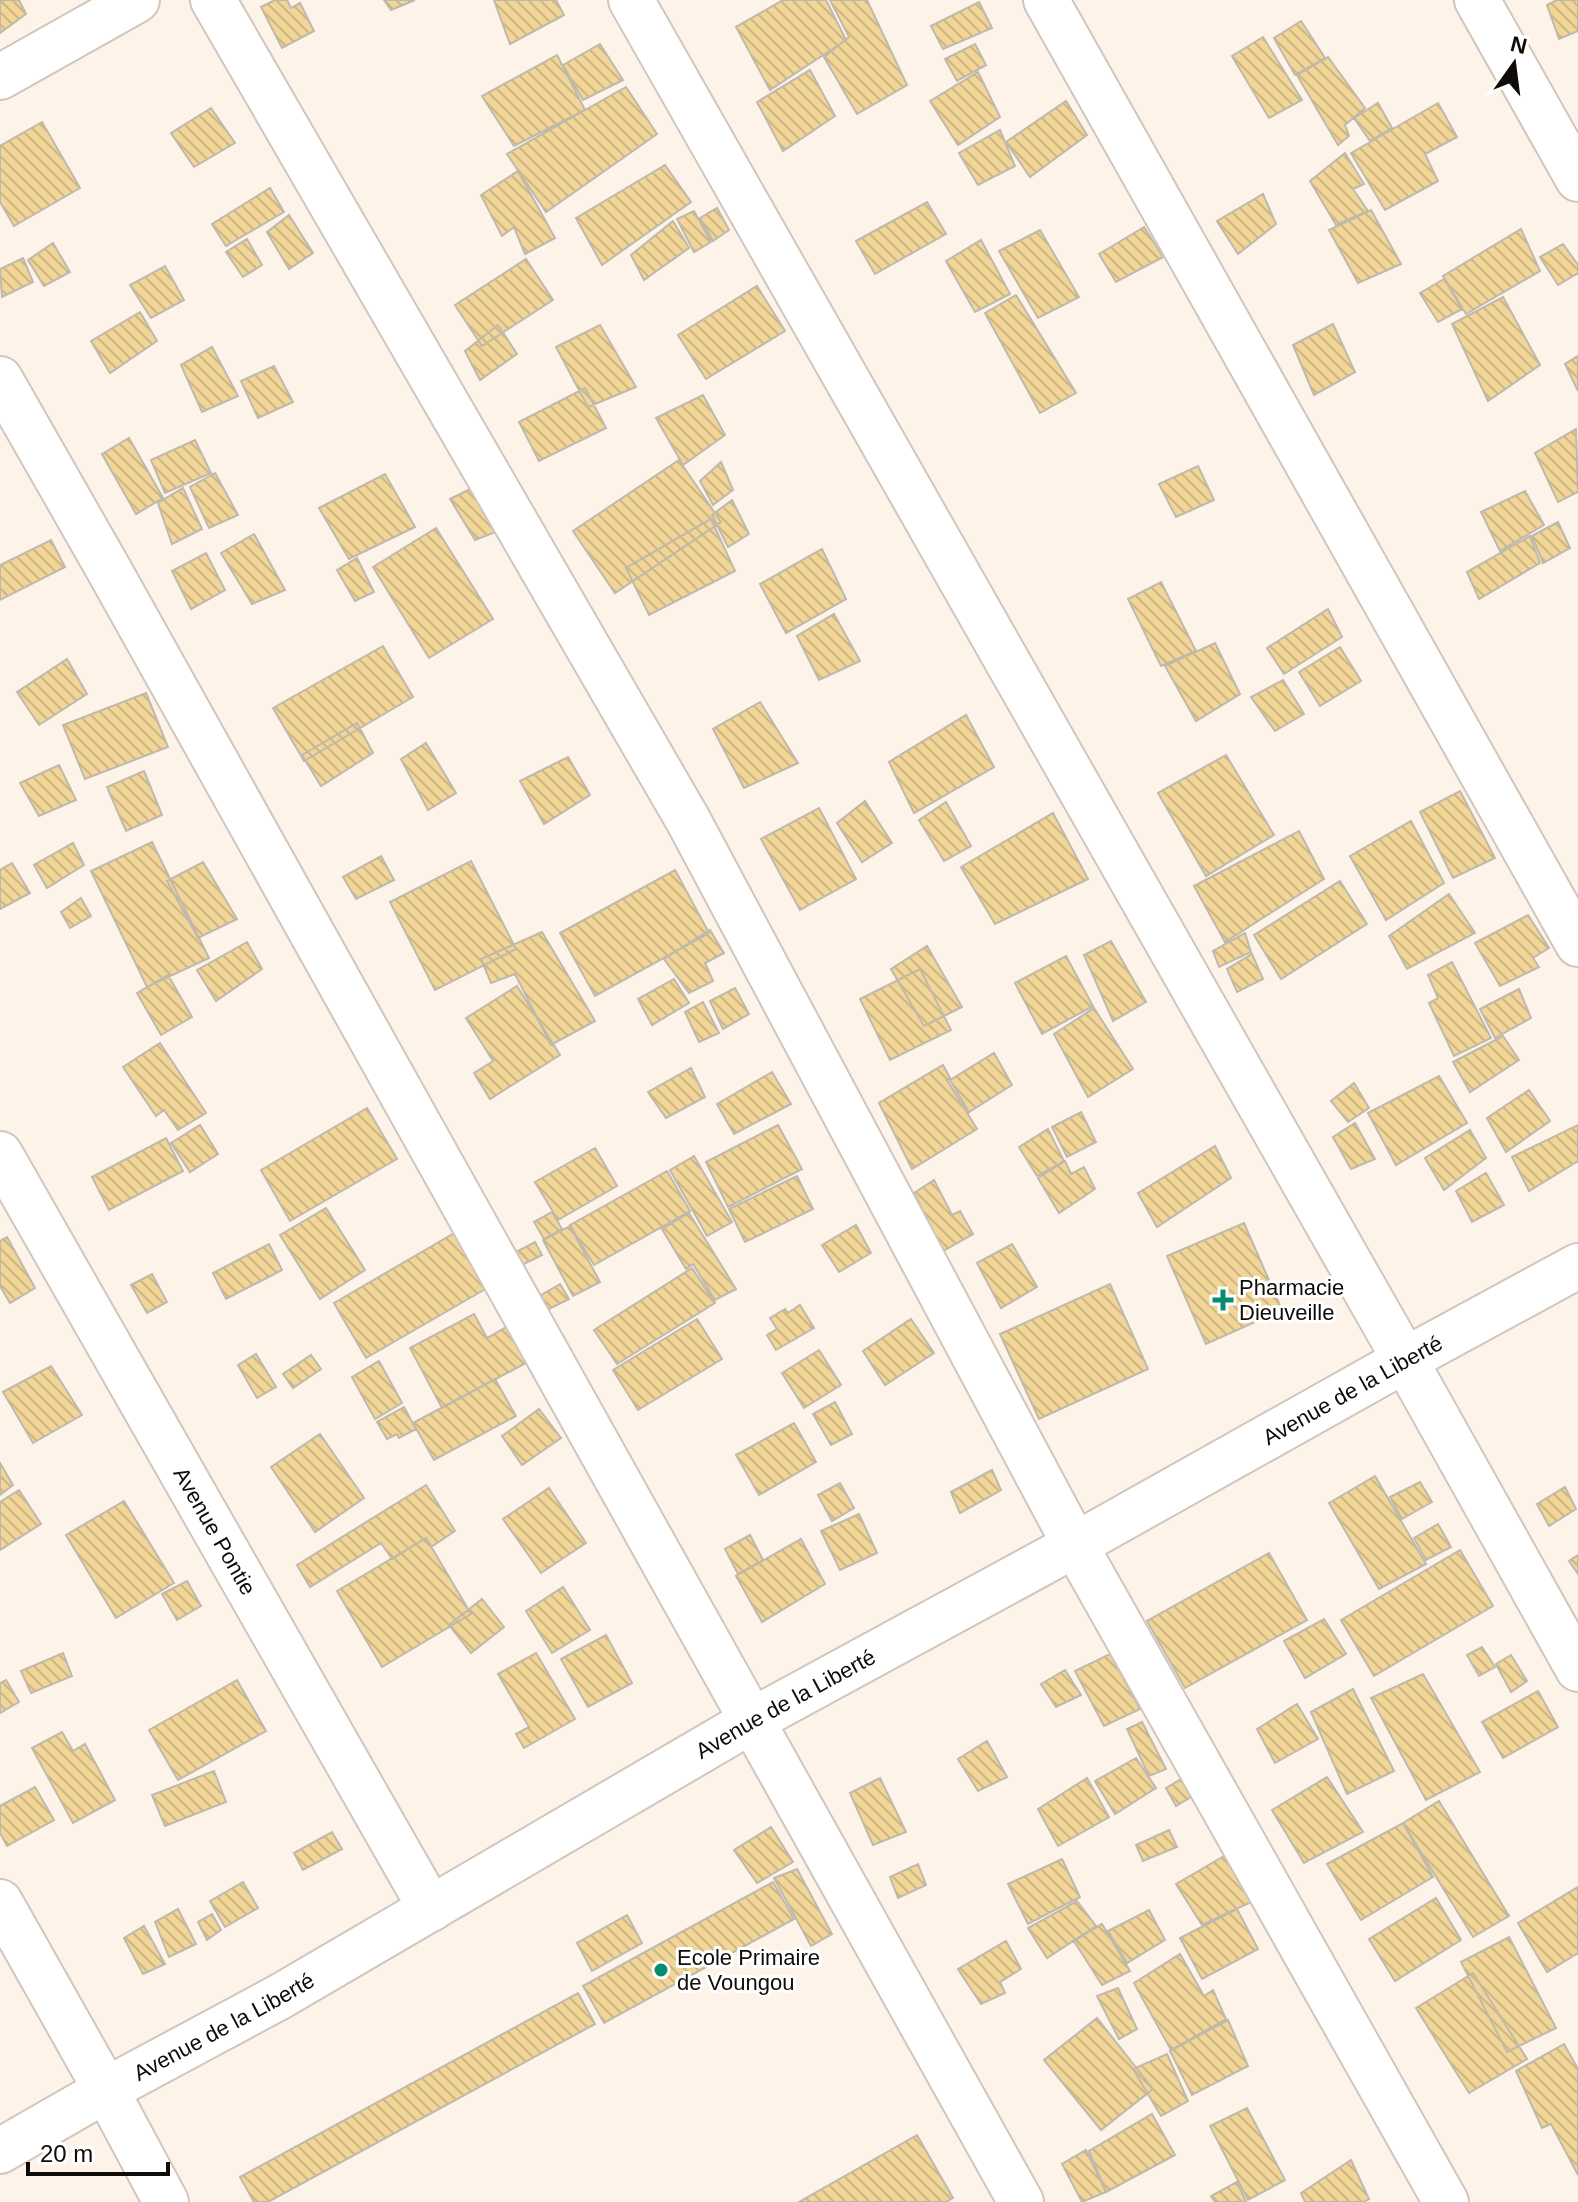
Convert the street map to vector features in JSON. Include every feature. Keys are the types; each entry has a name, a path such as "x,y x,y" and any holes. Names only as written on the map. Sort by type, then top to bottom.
{"street":[{"path":"0,77 137,0"},
{"path":"213,0 688,820 1075,1545 1446,2202"},
{"path":"631,0 1578,1669"},
{"path":"1046,0 1578,944"},
{"path":"1477,0 1578,179"},
{"path":"0,379 753,1720 1007,2197"},
{"name":"Avenue Pontie","path":"0,1154 431,1909"},
{"name":"Avenue de la Liberté","path":"0,2151 281,1996 753,1720 1578,1266"},
{"path":"0,1902 166,2202"}],"building":[{"path":"0,0 19,0 26,14 0,33"},
{"path":"275,0 287,0 291,8 300,3 314,31 282,48 261,7"},
{"path":"384,0 415,0 391,10"},
{"path":"494,0 556,0 564,15 510,44"},
{"path":"783,0 826,0 846,40 770,90 736,27"},
{"path":"830,0 867,0 907,85 857,114 824,57 849,37"},
{"path":"1557,0 1578,0 1578,31 1559,39 1547,5"},
{"path":"979,2 992,28 943,49 931,26"},
{"path":"1301,21 1325,58 1295,75 1274,38"},
{"path":"1263,37 1302,100 1269,118 1232,56"},
{"path":"600,44 623,80 583,100 563,65"},
{"path":"975,44 986,65 957,81 945,59"},
{"path":"557,55 585,110 514,146 482,96"},
{"path":"1328,57 1365,108 1345,125 1349,136 1338,145 1297,75"},
{"path":"810,70 835,116 783,151 757,102"},
{"path":"978,72 1000,117 958,145 930,101"},
{"path":"626,87 657,134 546,212 507,154"},
{"path":"1066,101 1087,135 1030,177 1006,142"},
{"path":"1378,103 1392,128 1370,141 1354,118"},
{"path":"1438,103 1457,137 1425,154 1438,181 1385,210 1351,153"},
{"path":"211,108 235,143 194,167 171,133"},
{"path":"42,122 80,188 14,226 0,202 0,146"},
{"path":"1000,130 1015,166 978,185 959,153"},
{"path":"1345,153 1364,184 1353,189 1368,211 1336,225 1310,181"},
{"path":"665,165 691,202 602,265 576,218"},
{"path":"518,171 555,238 525,254 514,227 502,236 481,195"},
{"path":"270,188 284,212 226,246 212,224"},
{"path":"1263,194 1276,224 1238,254 1217,221"},
{"path":"927,202 946,234 875,274 856,241"},
{"path":"717,208 729,230 713,241 700,218"},
{"path":"1371,210 1401,264 1358,283 1329,230"},
{"path":"694,211 711,242 694,252 677,219"},
{"path":"289,215 313,253 289,269 267,232"},
{"path":"673,221 689,248 644,280 631,255"},
{"path":"1144,227 1163,257 1116,282 1099,254"},
{"path":"1521,229 1540,271 1466,314 1443,276"},
{"path":"1040,230 1079,297 1038,318 999,251"},
{"path":"247,239 262,265 243,277 226,252"},
{"path":"981,240 1010,294 975,312 946,261"},
{"path":"53,243 70,272 44,286 28,260"},
{"path":"1563,244 1578,265 1578,273 1558,285 1540,257"},
{"path":"23,258 33,282 2,297 0,269"},
{"path":"526,259 553,300 482,346 455,305"},
{"path":"165,266 184,300 151,318 130,285"},
{"path":"1444,279 1462,309 1438,322 1420,293"},
{"path":"757,286 785,331 706,379 678,335"},
{"path":"1016,295 1076,393 1040,413 985,313"},
{"path":"1503,297 1540,365 1488,401 1452,324"},
{"path":"140,312 157,341 110,373 91,341"},
{"path":"1333,324 1355,372 1314,395 1293,345"},
{"path":"498,325 517,354 480,380 465,351"},
{"path":"600,325 636,387 588,407 556,347"},
{"path":"212,347 238,396 202,412 181,365"},
{"path":"1578,356 1578,391 1565,364"},
{"path":"274,366 293,402 258,418 241,381"},
{"path":"585,388 606,428 539,461 519,422"},
{"path":"703,395 725,435 683,465 656,418"},
{"path":"1576,429 1578,492 1558,502 1535,453"},
{"path":"129,438 163,498 136,514 102,454"},
{"path":"195,440 211,473 165,493 151,460"},
{"path":"679,460 721,522 615,593 573,531"},
{"path":"721,462 733,490 713,505 700,481"},
{"path":"1198,466 1214,500 1176,517 1159,484"},
{"path":"215,473 238,515 209,528 190,487"},
{"path":"385,474 415,527 349,559 319,508"},
{"path":"474,487 498,531 475,540 450,499"},
{"path":"183,488 202,529 172,544 158,503"},
{"path":"1525,491 1544,525 1500,551 1481,512"},
{"path":"732,500 749,534 728,547 712,515"},
{"path":"711,519 735,571 649,615 626,568"},
{"path":"1558,522 1570,548 1543,563 1532,536"},
{"path":"436,528 493,619 429,658 373,567"},
{"path":"254,534 285,590 252,604 221,553"},
{"path":"1530,536 1540,563 1479,599 1467,572"},
{"path":"51,540 65,567 0,600 0,565"},
{"path":"822,549 846,599 786,633 760,584"},
{"path":"206,553 225,590 191,609 172,571"},
{"path":"357,558 374,592 355,601 337,570"},
{"path":"1161,582 1196,651 1161,666 1128,599"},
{"path":"1328,609 1342,637 1284,674 1267,648"},
{"path":"834,614 860,661 819,680 797,636"},
{"path":"1215,643 1240,694 1196,721 1165,666"},
{"path":"383,646 413,697 304,761 273,708"},
{"path":"1340,647 1361,681 1320,706 1299,672"},
{"path":"67,659 87,694 39,725 17,692"},
{"path":"1283,680 1304,714 1275,731 1251,697"},
{"path":"146,693 168,747 85,779 63,725"},
{"path":"760,702 798,763 744,788 713,729"},
{"path":"966,715 994,767 914,813 889,762"},
{"path":"357,723 373,753 321,786 302,755"},
{"path":"426,743 456,793 428,810 401,759"},
{"path":"1226,755 1274,835 1206,876 1158,793"},
{"path":"568,757 590,795 544,824 520,781"},
{"path":"59,765 76,800 39,816 20,783"},
{"path":"144,771 162,815 126,831 107,787"},
{"path":"1460,791 1495,858 1453,878 1420,812"},
{"path":"865,801 892,843 862,862 837,823"},
{"path":"946,802 971,846 944,861 919,820"},
{"path":"819,808 856,879 800,910 761,839"},
{"path":"1053,813 1088,879 995,924 961,867"},
{"path":"1411,821 1444,883 1386,920 1350,856"},
{"path":"1299,831 1324,879 1225,942 1194,886"},
{"path":"152,842 209,958 147,987 91,871"},
{"path":"73,843 84,865 47,888 34,865"},
{"path":"381,856 394,880 356,899 343,877"},
{"path":"471,861 516,949 435,990 390,902"},
{"path":"203,862 237,919 198,938 167,881"},
{"path":"12,863 30,893 0,909 0,870"},
{"path":"675,870 709,933 595,996 560,933"},
{"path":"1340,881 1367,924 1281,979 1254,935"},
{"path":"1449,894 1475,933 1407,969 1389,936"},
{"path":"81,898 91,916 70,928 61,912"},
{"path":"1528,915 1549,948 1533,958 1539,967 1500,986 1475,943"},
{"path":"710,930 724,953 705,963 713,981 689,993 664,959"},
{"path":"542,932 595,1021 551,1045 515,974 491,983 481,959"},
{"path":"1245,933 1251,952 1219,967 1213,951"},
{"path":"1111,941 1146,1002 1113,1021 1084,955"},
{"path":"247,942 262,969 216,1001 197,970"},
{"path":"927,946 962,1007 924,1026 891,969"},
{"path":"1252,954 1263,979 1237,992 1227,969"},
{"path":"1066,956 1093,1006 1042,1034 1015,983"},
{"path":"1452,962 1491,1038 1454,1056 1429,1003 1438,998 1428,975"},
{"path":"920,969 951,1030 890,1060 860,999"},
{"path":"168,975 192,1017 161,1035 137,993"},
{"path":"674,979 689,1003 652,1025 638,999"},
{"path":"517,986 560,1055 490,1099 474,1073 493,1061 466,1018"},
{"path":"735,988 749,1014 723,1029 710,1001"},
{"path":"1519,989 1531,1018 1495,1038 1480,1009"},
{"path":"703,1002 719,1033 699,1042 685,1012"},
{"path":"1094,1008 1133,1069 1088,1097 1054,1034"},
{"path":"1503,1036 1519,1060 1470,1092 1453,1062"},
{"path":"160,1043 206,1113 178,1130 164,1110 156,1116 123,1067"},
{"path":"994,1053 1012,1085 969,1112 950,1080"},
{"path":"943,1065 950,1078 947,1080 977,1129 912,1169 879,1103"},
{"path":"691,1068 705,1097 666,1118 648,1092"},
{"path":"772,1072 791,1104 734,1134 717,1104"},
{"path":"1439,1076 1467,1123 1396,1165 1368,1113"},
{"path":"1354,1083 1369,1108 1348,1122 1331,1101"},
{"path":"1529,1090 1550,1121 1506,1152 1487,1118"},
{"path":"367,1108 397,1159 290,1221 261,1170"},
{"path":"1081,1112 1096,1142 1067,1157 1052,1127"},
{"path":"1355,1123 1375,1159 1351,1169 1333,1137"},
{"path":"200,1125 218,1154 190,1172 171,1143"},
{"path":"778,1125 802,1169 728,1207 706,1162"},
{"path":"1578,1125 1578,1161 1529,1191 1512,1157"},
{"path":"1048,1129 1064,1161 1037,1176 1019,1147"},
{"path":"1470,1130 1486,1158 1444,1190 1425,1158"},
{"path":"166,1138 183,1171 109,1210 92,1177"},
{"path":"1215,1146 1231,1178 1157,1227 1138,1193"},
{"path":"595,1148 617,1186 558,1220 535,1182"},
{"path":"694,1156 732,1222 707,1236 670,1170"},
{"path":"1065,1161 1071,1174 1084,1167 1095,1189 1059,1213 1038,1178"},
{"path":"667,1171 690,1211 594,1265 570,1225"},
{"path":"1486,1173 1504,1205 1472,1222 1456,1191"},
{"path":"797,1176 813,1209 745,1242 729,1209"},
{"path":"934,1180 952,1215 960,1211 973,1234 943,1251 914,1193"},
{"path":"326,1208 365,1270 320,1299 280,1235"},
{"path":"552,1212 562,1229 544,1239 534,1222"},
{"path":"689,1213 736,1289 715,1300 693,1264 686,1269 662,1229"},
{"path":"1244,1223 1282,1310 1206,1344 1167,1256"},
{"path":"856,1225 871,1253 839,1272 822,1245"},
{"path":"570,1226 600,1282 573,1296 543,1240"},
{"path":"456,1232 489,1287 366,1358 334,1303"},
{"path":"7,1237 35,1288 10,1303 0,1286 0,1241"},
{"path":"535,1242 542,1255 520,1266 514,1253"},
{"path":"269,1244 282,1270 226,1299 213,1273"},
{"path":"1012,1244 1037,1287 1001,1308 977,1263"},
{"path":"692,1268 715,1303 617,1364 594,1330"},
{"path":"152,1274 167,1302 147,1313 131,1285"},
{"path":"560,1284 569,1299 545,1311 538,1297"},
{"path":"1110,1284 1148,1369 1039,1419 1000,1334"},
{"path":"800,1305 814,1328 776,1350 767,1335 777,1329 770,1318 785,1309 788,1313"},
{"path":"474,1314 487,1338 515,1322 535,1358 442,1408 410,1348"},
{"path":"697,1319 722,1359 638,1410 613,1370"},
{"path":"911,1319 934,1353 885,1385 863,1351"},
{"path":"819,1350 841,1385 804,1408 782,1373"},
{"path":"256,1354 276,1387 257,1398 238,1365"},
{"path":"311,1355 321,1369 293,1388 283,1374"},
{"path":"379,1361 402,1403 375,1419 352,1377"},
{"path":"51,1366 82,1415 33,1443 3,1392"},
{"path":"495,1379 516,1416 434,1460 413,1423"},
{"path":"835,1402 852,1434 831,1445 813,1414"},
{"path":"404,1407 416,1429 399,1438 397,1434 387,1439 377,1422"},
{"path":"539,1409 561,1438 522,1465 502,1436"},
{"path":"794,1423 816,1462 759,1495 736,1455"},
{"path":"320,1434 364,1498 315,1532 271,1467"},
{"path":"0,1463 13,1485 0,1495"},
{"path":"992,1470 1001,1490 960,1513 951,1492"},
{"path":"1375,1476 1426,1564 1379,1589 1329,1503"},
{"path":"1420,1482 1432,1502 1402,1519 1390,1497"},
{"path":"840,1483 854,1508 832,1521 818,1495"},
{"path":"426,1485 455,1531 431,1547 426,1538 392,1559 381,1543 310,1587 297,1565"},
{"path":"1565,1487 1576,1509 1549,1526 1537,1504"},
{"path":"549,1488 586,1543 541,1573 503,1519"},
{"path":"19,1490 41,1524 0,1550 0,1502"},
{"path":"124,1501 174,1583 116,1618 66,1535"},
{"path":"859,1514 877,1553 840,1570 821,1531"},
{"path":"1438,1524 1451,1547 1426,1560 1414,1538"},
{"path":"750,1535 763,1560 738,1574 725,1549"},
{"path":"426,1538 471,1614 382,1667 337,1591"},
{"path":"801,1539 825,1584 762,1622 736,1576"},
{"path":"1460,1550 1493,1606 1374,1676 1341,1620"},
{"path":"1269,1553 1307,1620 1185,1688 1147,1621"},
{"path":"1578,1555 1578,1574 1569,1561"},
{"path":"187,1581 201,1606 177,1620 162,1594"},
{"path":"563,1587 590,1630 552,1653 526,1611"},
{"path":"482,1599 504,1627 471,1653 449,1625"},
{"path":"1324,1619 1346,1654 1305,1678 1284,1641"},
{"path":"606,1635 632,1683 588,1707 561,1659"},
{"path":"1482,1647 1495,1667 1479,1676 1467,1655"},
{"path":"63,1653 72,1676 31,1693 21,1671"},
{"path":"536,1653 575,1719 524,1748 516,1734 529,1727 498,1674"},
{"path":"1110,1654 1140,1709 1104,1726 1075,1671"},
{"path":"1511,1655 1527,1681 1511,1692 1496,1664"},
{"path":"1065,1670 1081,1695 1056,1707 1041,1684"},
{"path":"1423,1674 1480,1772 1426,1800 1371,1698"},
{"path":"6,1680 19,1702 0,1713 0,1683"},
{"path":"237,1680 266,1731 178,1780 149,1730"},
{"path":"1353,1689 1394,1771 1347,1794 1311,1712"},
{"path":"1538,1691 1558,1727 1503,1758 1482,1722"},
{"path":"1297,1704 1318,1739 1275,1763 1257,1729"},
{"path":"1142,1722 1166,1769 1149,1776 1127,1729"},
{"path":"62,1732 73,1751 85,1744 115,1800 73,1823 32,1748"},
{"path":"987,1741 1007,1777 978,1791 958,1759"},
{"path":"1136,1758 1156,1788 1115,1814 1095,1781"},
{"path":"214,1771 226,1802 165,1826 152,1795"},
{"path":"1327,1777 1363,1832 1304,1863 1272,1810"},
{"path":"880,1778 906,1832 873,1845 850,1793"},
{"path":"1087,1778 1109,1817 1058,1846 1038,1809"},
{"path":"1181,1779 1191,1797 1176,1806 1166,1788"},
{"path":"35,1787 54,1820 7,1846 0,1833 0,1806"},
{"path":"1439,1801 1509,1916 1473,1937 1403,1823"},
{"path":"1403,1823 1433,1877 1361,1920 1327,1864"},
{"path":"771,1827 793,1862 757,1883 734,1850"},
{"path":"1169,1830 1177,1847 1143,1861 1136,1845"},
{"path":"332,1832 342,1849 303,1870 294,1853"},
{"path":"1224,1856 1251,1902 1202,1925 1176,1884"},
{"path":"1062,1859 1080,1897 1028,1924 1008,1884"},
{"path":"918,1864 926,1885 898,1898 890,1877"},
{"path":"797,1869 832,1934 811,1946 774,1878"},
{"path":"243,1882 258,1908 225,1927 210,1901"},
{"path":"773,1882 794,1919 604,2023 583,1986"},
{"path":"1578,1887 1578,1953 1547,1972 1518,1923"},
{"path":"1436,1898 1461,1940 1395,1981 1369,1939"},
{"path":"1077,1901 1096,1926 1047,1958 1028,1928"},
{"path":"178,1909 196,1944 169,1957 155,1922"},
{"path":"1237,1909 1258,1949 1202,1979 1180,1938"},
{"path":"1149,1910 1165,1940 1127,1963 1108,1931"},
{"path":"212,1914 221,1930 207,1940 198,1922"},
{"path":"627,1915 642,1943 592,1971 577,1943"},
{"path":"1102,1924 1130,1971 1102,1985 1074,1941"},
{"path":"144,1926 165,1964 143,1974 124,1938"},
{"path":"1509,1937 1556,2028 1507,2052 1461,1962"},
{"path":"1006,1941 1021,1969 1000,1982 1005,1993 981,2004 958,1969"},
{"path":"1180,1954 1204,1996 1213,1990 1226,2019 1171,2050 1134,1983"},
{"path":"1473,1973 1527,2059 1469,2093 1416,2008"},
{"path":"1118,1988 1137,2029 1119,2039 1097,1996"},
{"path":"578,1993 595,2024 268,2202 254,2202 240,2177"},
{"path":"1097,2018 1153,2089 1101,2130 1044,2060"},
{"path":"1228,2020 1248,2066 1192,2095 1170,2051"},
{"path":"1564,2044 1578,2069 1578,2175 1551,2124 1542,2128 1516,2071"},
{"path":"1167,2054 1188,2101 1161,2116 1133,2069"},
{"path":"1247,2108 1285,2180 1248,2200 1210,2126"},
{"path":"1152,2114 1175,2155 1106,2192 1089,2151"},
{"path":"917,2135 953,2198 946,2202 799,2202"},
{"path":"1086,2150 1106,2192 1082,2202 1062,2164"},
{"path":"1351,2160 1369,2199 1364,2202 1305,2202 1301,2193"},
{"path":"1237,2182 1246,2202 1215,2202 1211,2196"}],"place":[{"name":"Pharmacie Dieuveille","path":"1223,1300"},
{"name":"Ecole Primaire de Voungou","path":"661,1970"}]}
